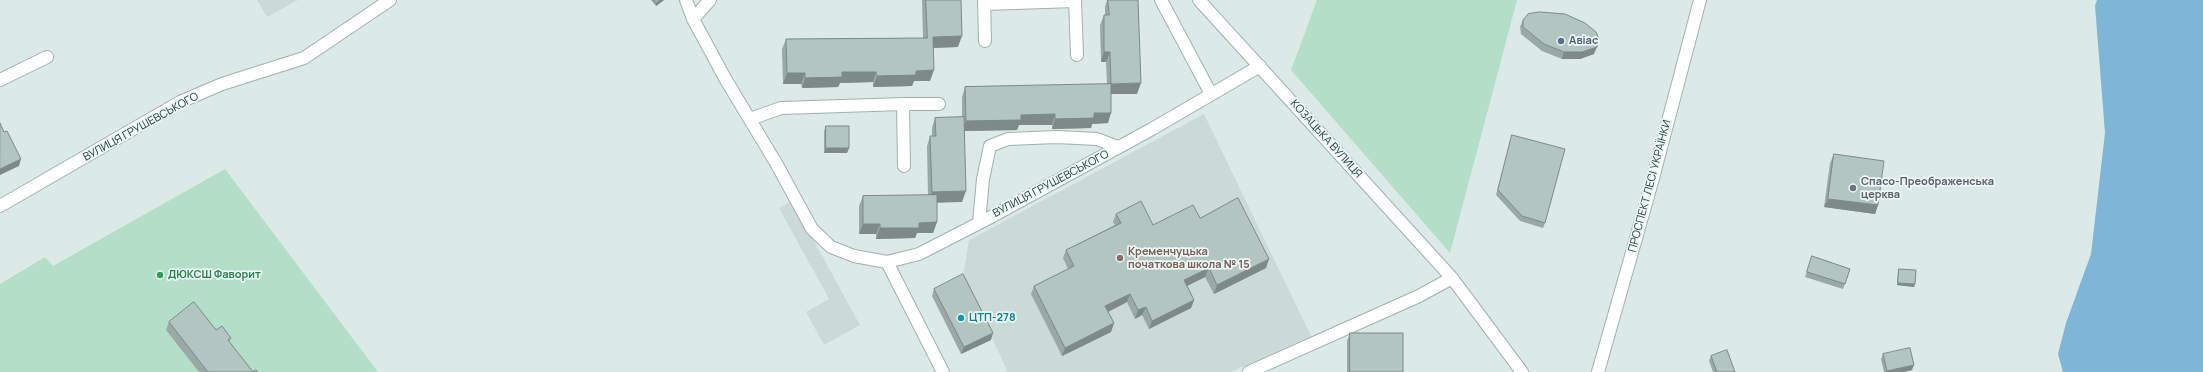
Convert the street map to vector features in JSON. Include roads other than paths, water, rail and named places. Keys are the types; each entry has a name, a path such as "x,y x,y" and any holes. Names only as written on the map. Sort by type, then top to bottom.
{"street":[{"name":"ВУЛИЦЯ ГРУШЕВСЬКОГО","path":"0,206 180,102 222,84 304,58 390,0"},
{"path":"686,0 693,19 812,229 831,247 854,256 887,262 943,372"},
{"path":"693,19 710,0"},
{"path":"1161,0 1211,94"},
{"name":"КОЗАЦЬКА ВУЛИЦЯ","path":"1199,0 1452,278 1522,372"},
{"name":"ПРОСПЕКТ ЛЕСІ УКРАЇНКИ","path":"1598,372 1652,182 1700,0"},
{"path":"985,41 984,2 1074,1 1077,55"},
{"path":"0,80 47,57"},
{"name":"ВУЛИЦЯ ГРУШЕВСЬКОГО","path":"887,262 919,254 979,223 1118,147 1260,66"},
{"path":"902,104 904,166"},
{"path":"750,119 781,108 939,104"},
{"path":"979,223 983,179 990,146 1008,139 1057,137 1097,139 1118,147"},
{"path":"1249,372 1452,278"}],"water":[{"path":"2097,0 2203,0 2203,372 2063,372 2058,354 2066,323 2091,254 2105,133 2095,6"}],"place":[{"name":"Авіас","path":"1561,41"},
{"name":"Спасо-Преображенська церква","path":"1853,188"},
{"name":"Кременчуцька початкова школа № 15","path":"1120,258"},
{"name":"ДЮКСШ Фаворит","path":"160,275"},
{"name":"ЦТП-278","path":"961,318"}]}
